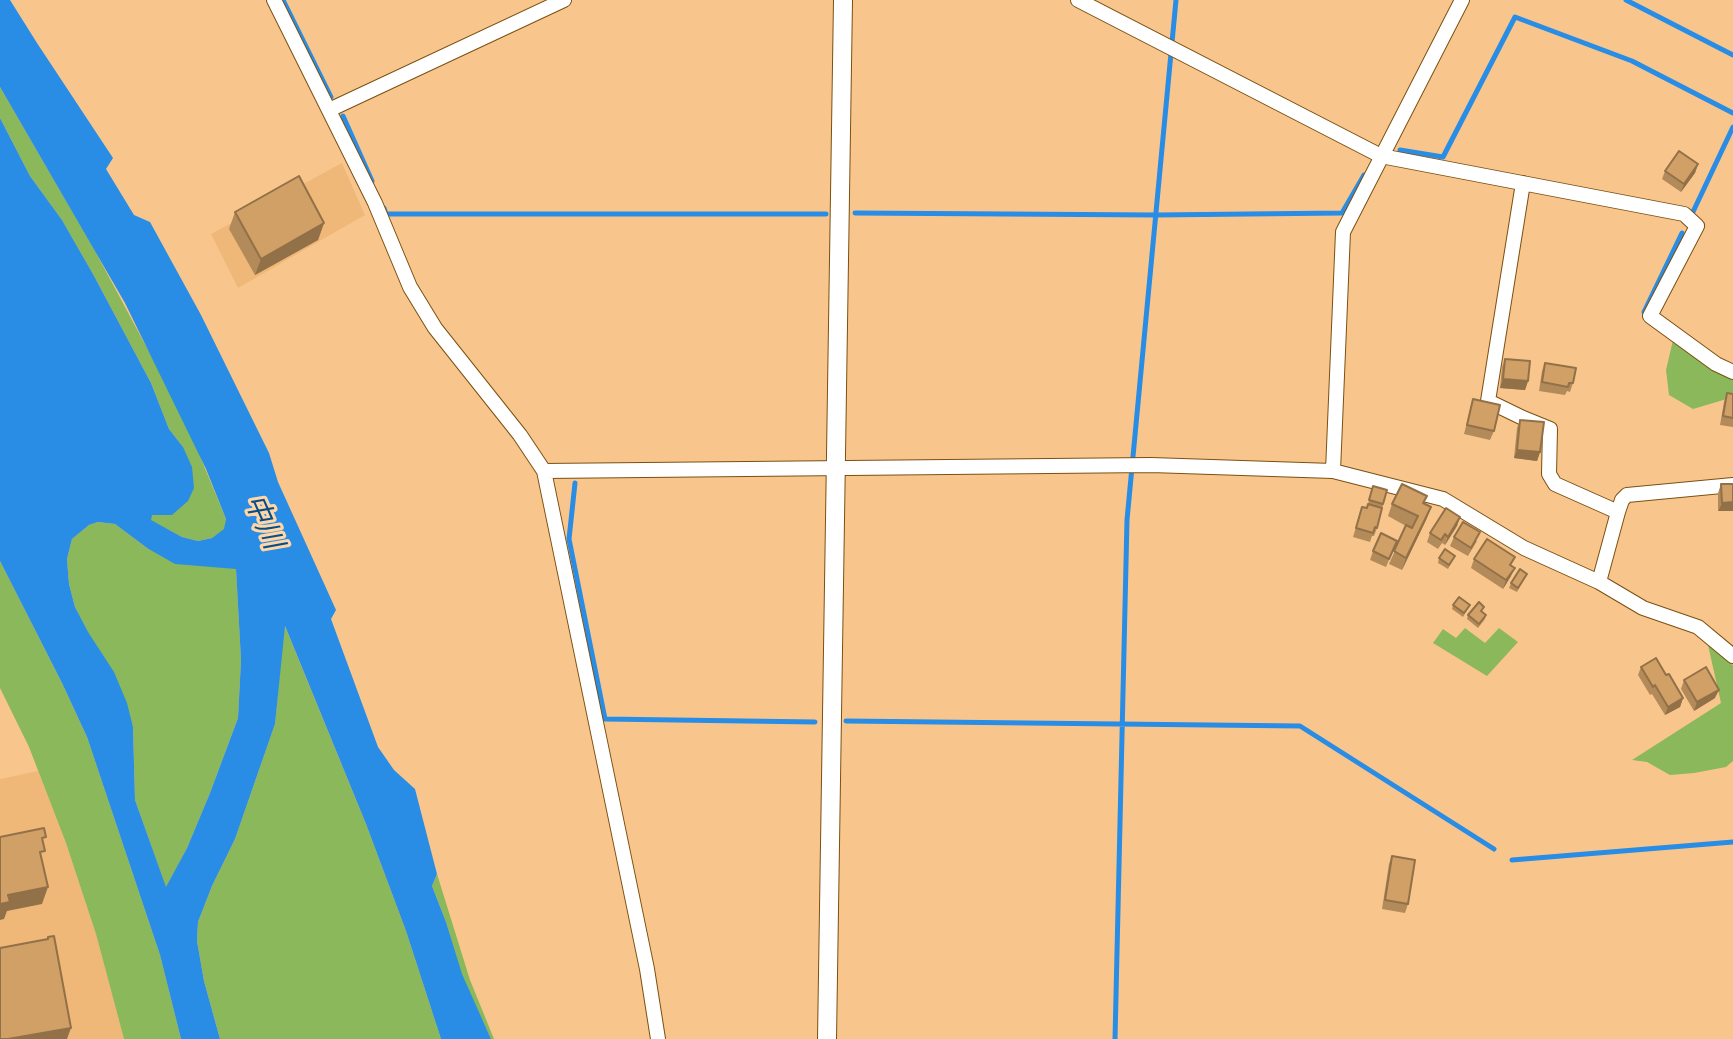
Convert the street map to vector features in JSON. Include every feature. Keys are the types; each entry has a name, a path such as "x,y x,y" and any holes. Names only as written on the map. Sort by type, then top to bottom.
{"street":[{"path":"274,0 375,203 410,287 435,328 520,435 544,471 647,969 658,1039"},
{"path":"329,110 564,0"},
{"path":"827,1039 843,0"},
{"path":"1078,0 1381,156 1684,214 1697,226 1650,316 1716,364 1733,372"},
{"path":"1333,471 1343,232 1462,0"},
{"path":"1523,183 1488,401 1550,429 1549,474 1555,484 1618,512"},
{"path":"544,471 1132,465 1333,471 1443,499 1524,548 1599,582 1643,608 1698,627 1733,656"},
{"path":"1599,582 1618,512 1627,495 1733,485"}],"shaded area":[{"path":"342,163 365,215 238,288 211,234"},
{"path":"38,771 96,934 124,1039 0,1039 0,779"}],"green space":[{"path":"0,87 94,249 197,449 226,519 225,529 212,538 198,541 182,537 150,520 183,447 169,429 151,383 93,274 62,220 30,176 0,118"},
{"path":"1673,340 1733,379 1733,398 1693,409 1669,395 1666,370"},
{"path":"98,522 115,524 147,548 212,566 236,568 241,660 238,718 187,848 166,888 135,800 133,727 75,607 69,584 67,559 72,539 89,525"},
{"path":"0,561 87,737 160,955 181,1039 124,1039 96,934 66,843 29,747 0,688"},
{"path":"284,624 366,824 406,931 441,1039 220,1039 204,981 197,941 198,922 235,839 275,724"},
{"path":"1465,628 1485,643 1499,628 1518,642 1487,676 1433,643 1443,629 1456,638"},
{"path":"1708,645 1733,665 1733,761 1726,767 1670,775 1647,762 1632,760 1721,703"},
{"path":"437,874 470,980 494,1039 491,1039 461,974 432,886"}],"water":[{"name":"中川","path":"0,0 10,0 113,158 106,169 134,215 150,222 201,315 269,453 278,482 336,610 331,619 378,747 394,770 415,789 437,874 432,886 462,974 491,1039 441,1039 406,931 366,824 285,626 275,724 235,839 198,922 197,941 204,981 220,1039 181,1039 160,955 87,737 0,561 0,118 30,176 62,220 93,274 151,383 169,429 183,447 192,467 194,488 188,501 172,515 152,515 151,520 182,537 198,541 212,538 224,529 226,519 206,469 125,303 0,87","holes":["98,522 115,524 175,564 236,569 241,660 238,718 187,848 166,887 135,800 133,727 127,703 114,672 75,607 69,584 67,559 72,539 89,525"]}],"building":[{"path":"1679,151 1698,164 1684,184 1665,171"},
{"path":"299,176 324,223 261,259 235,212"},
{"path":"1505,359 1530,361 1528,381 1503,379"},
{"path":"1545,363 1576,368 1573,383 1569,383 1568,387 1542,382"},
{"path":"1727,393 1733,394 1733,418 1723,416"},
{"path":"1473,399 1500,405 1494,431 1467,425"},
{"path":"1520,420 1544,422 1540,452 1517,450"},
{"path":"1402,484 1427,496 1423,503 1431,507 1406,558 1394,551 1406,525 1412,528 1418,516 1392,504"},
{"path":"1721,484 1733,484 1733,502 1722,503"},
{"path":"1373,486 1387,490 1383,504 1369,500"},
{"path":"1368,504 1382,508 1373,533 1356,528 1362,507 1367,508"},
{"path":"1446,508 1460,517 1448,537 1445,534 1441,540 1430,533"},
{"path":"1463,522 1480,532 1471,548 1454,537"},
{"path":"1381,533 1397,541 1389,559 1373,551"},
{"path":"1487,539 1515,557 1510,565 1515,568 1506,580 1474,559"},
{"path":"1445,549 1455,556 1449,565 1439,558"},
{"path":"1520,569 1527,574 1518,588 1511,583"},
{"path":"1459,597 1470,605 1464,613 1453,605"},
{"path":"1479,602 1484,607 1481,611 1486,615 1479,624 1468,615"},
{"path":"1656,658 1683,698 1668,707 1641,667"},
{"path":"1706,667 1719,690 1697,702 1684,680"},
{"path":"44,828 46,837 42,838 45,851 40,852 48,887 8,895 10,902 0,904 0,837"},
{"path":"1392,856 1415,860 1408,904 1385,900"},
{"path":"54,936 71,1028 0,1039 0,948"}],"waterway":[{"path":"283,0 331,97"},
{"path":"1115,1039 1127,520 1176,0"},
{"path":"1626,0 1733,55"},
{"path":"1400,150 1443,157 1515,17 1632,61 1733,113"},
{"path":"343,116 372,181"},
{"path":"1692,214 1733,127"},
{"path":"855,213 1342,213 1364,175"},
{"path":"384,208 386,214 826,214"},
{"path":"1646,315 1644,312 1682,233"},
{"path":"575,483 569,539 605,719 815,722"},
{"path":"846,721 1300,726 1494,849"},
{"path":"1512,860 1733,842"}]}
